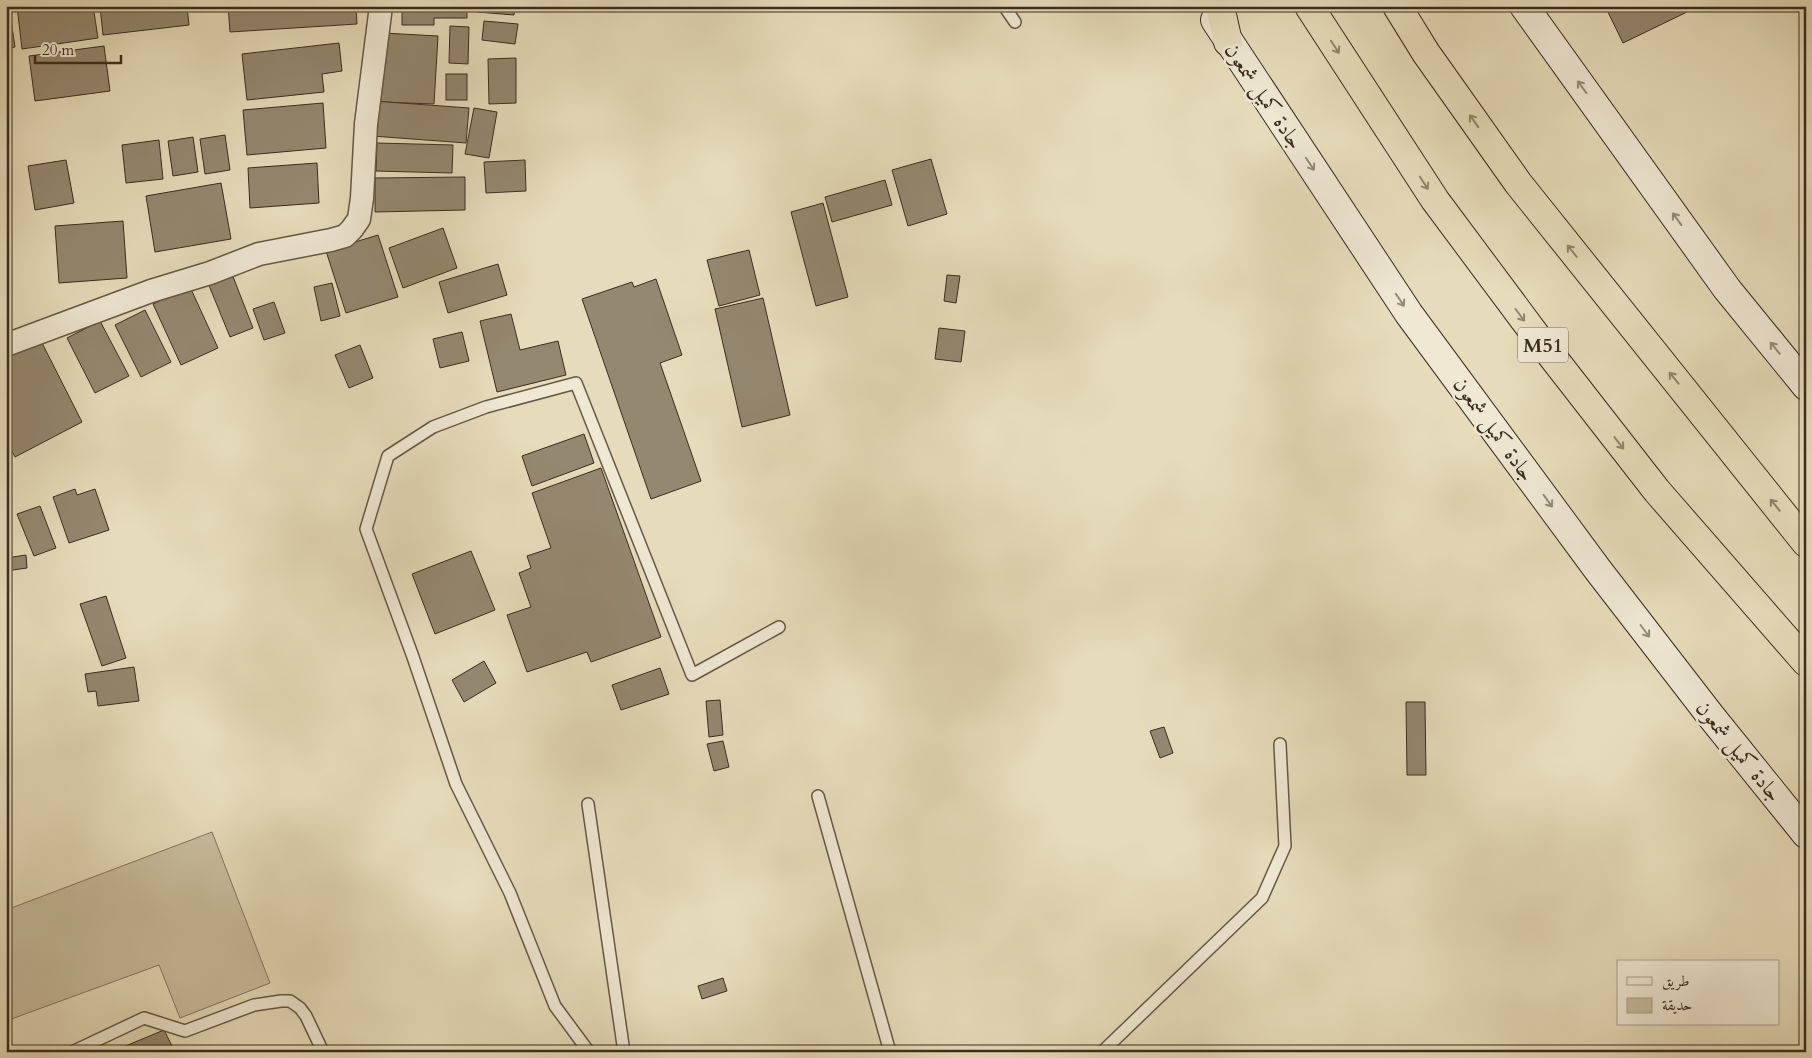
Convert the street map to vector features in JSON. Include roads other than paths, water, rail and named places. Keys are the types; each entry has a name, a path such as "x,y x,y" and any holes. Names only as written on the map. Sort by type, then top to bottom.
{"highway":[{"path":"1220,6 1228,42"},
{"name":"M51","path":"1309,6 1435,200 1536,337 1657,492 1806,662"},
{"path":"1397,6 1426,53 1518,183 1806,543"}],"main road":[{"name":"جادة كميل شمعون","path":"1207,6 1228,42 1409,314 1598,570 1710,715 1806,834"},
{"path":"1524,6 1727,289 1806,386"}],"street":[{"path":"6,344 259,254 345,236 359,219 366,124 381,6"}],"lane":[{"path":"1004,6 1015,22"},
{"path":"589,1052 555,1006 510,893 456,784 413,657 366,529 388,456 433,427 486,407 576,383 692,675 779,628"},
{"path":"1102,1052 1262,898 1285,846 1280,744"},
{"path":"818,796 890,1052"},
{"path":"588,804 624,1052"},
{"path":"72,1052 144,1018 185,1031 254,1005 290,1001 300,1008 313,1029 323,1052"}]}
